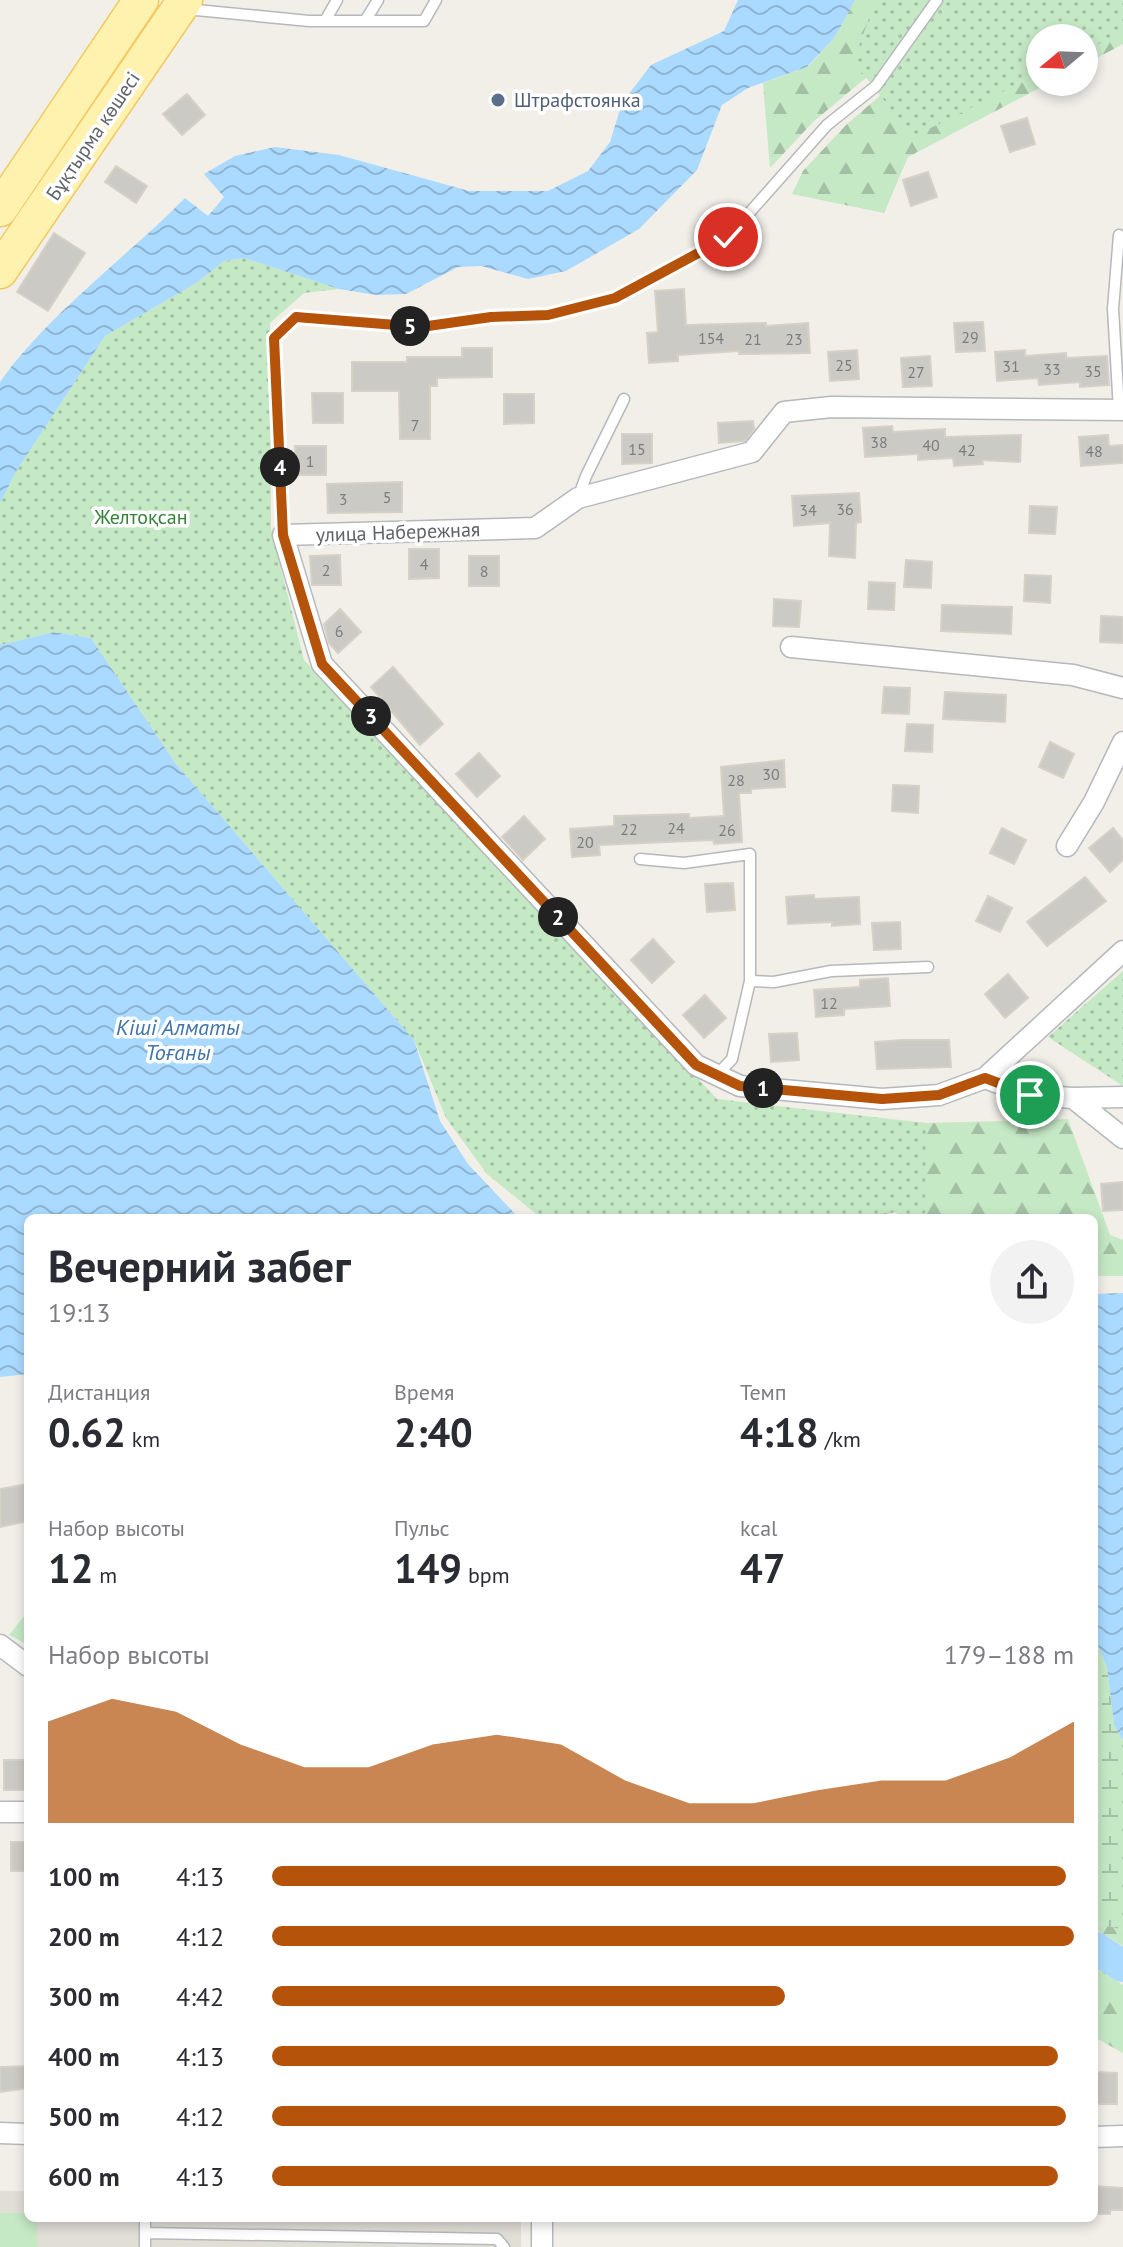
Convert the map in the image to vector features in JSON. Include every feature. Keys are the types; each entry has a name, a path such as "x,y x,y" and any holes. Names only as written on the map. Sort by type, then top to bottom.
{"main road":[{"name":"Бұқтырма көшесі","path":"0,209 141,0"},
{"name":"Бұқтырма көшесі","path":"0,271 182,4"}],"street":[{"name":"улица Набережная","path":"985,1078 939,1095 882,1099 740,1086 696,1065 322,664 283,535 535,528 578,498 752,452 784,412 831,407 1121,410"},
{"path":"791,647 1073,675 1123,688"},
{"path":"1067,846 1094,802 1123,742"},
{"path":"1123,951 985,1078 1030,1095 1123,1097"},
{"path":"1073,1098 1123,1138"},
{"path":"0,1645 24,1663"},
{"path":"0,1812 24,1812"},
{"path":"0,2133 24,2134"},
{"path":"1098,2137 1123,2136"},
{"path":"542,2222 542,2247"}],"lane":[{"path":"325,21 337,0"},
{"path":"365,21 378,0"},
{"path":"182,4 325,21 424,21 436,0"},
{"path":"283,535 274,338 296,317 421,327 491,317 548,315 615,298 728,237 827,125 876,86 937,0"},
{"path":"1119,235 1113,309 1121,410"},
{"path":"578,498 624,399"},
{"path":"640,859 684,863 750,854 750,981 732,1059 716,1076"},
{"path":"750,981 774,982 831,971 928,967"},
{"path":"145,2222 145,2247"},
{"path":"145,2233 497,2239 504,2247"}],"shaded area":[{"path":"0,2191 24,2191 24,2222 521,2222 521,2247 0,2247"}],"green space":[{"path":"855,0 922,0 874,71 813,122 770,168 763,83 808,67 835,37"},
{"path":"876,0 1123,0 1123,32 1098,44 1098,24 1026,24 1026,80 913,137 853,61"},
{"path":"1123,0 1123,44 1098,57 1098,24 1059,24"},
{"path":"1026,36 1026,95 908,157 884,213 792,194 803,171 846,125 889,88"},
{"name":"Желтоқсан","path":"244,258 339,289 304,293 270,323 271,529 304,660 717,1099 926,1123 925,1214 536,1214 487,1174 446,1118 414,1040 176,764 91,638 54,632 0,645 0,503 17,470 105,336 198,282 224,261"},
{"path":"1123,971 1123,1086 1048,1037"},
{"path":"1068,1119 1110,1235 1123,1240 1123,1276 1098,1276 1098,1214 750,1214 926,1123"},
{"path":"24,1616 24,1643 9,1635"},
{"path":"1098,1646 1107,1667 1114,1725 1123,1740 1123,1930 1098,1923"},
{"path":"1098,1923 1123,1930 1123,1946 1098,1930"},
{"path":"1098,1969 1123,1985 1123,2053 1098,2039"},
{"path":"0,2213 24,2213 24,2222 37,2222 37,2247 0,2247"}],"water":[{"path":"738,0 855,0 835,37 807,67 748,88 722,105 697,170 639,229 566,271 528,279 481,266 458,267 406,294 376,295 339,289 244,258 224,261 198,282 105,336 17,470 0,503 0,382 65,309 185,198 208,216 224,197 204,174 235,156 275,147 339,155 469,191 548,191 588,171 610,142 622,103 651,65 724,31"},
{"name":"Кіші Алматы Тоғаны","path":"54,632 91,638 176,764 414,1040 440,1121 468,1164 515,1214 24,1214 24,1374 0,1377 0,645"},
{"path":"1123,1293 1123,1740 1114,1725 1107,1667 1098,1646 1098,1294"}],"building":[{"path":"187,94 205,115 182,135 163,114"},
{"path":"1027,118 1035,144 1010,152 1001,126"},
{"path":"116,166 147,186 136,203 105,182"},
{"path":"928,172 937,197 911,206 903,180"},
{"path":"54,233 85,253 48,311 17,292"},
{"path":"684,289 686,325 808,323 810,353 739,354 739,351 678,355 678,361 649,363 647,333 658,332 655,291"},
{"path":"983,322 985,351 956,352 954,323"},
{"path":"462,348 492,348 492,377 437,378 437,386 430,386 430,439 400,439 399,391 352,391 352,362 407,362 407,357 462,357"},
{"path":"857,350 859,379 830,381 828,352"},
{"path":"1025,350 1025,356 1066,353 1066,358 1107,356 1109,385 1080,387 1080,382 1039,385 1038,378 997,381 995,352"},
{"path":"930,356 932,386 903,387 901,358"},
{"path":"312,393 343,393 343,423 313,423"},
{"path":"504,394 534,394 534,423 504,424"},
{"path":"753,421 754,429 745,441 719,443 718,423"},
{"path":"892,426 893,432 945,429 945,437 1021,435 1020,462 982,460 983,464 954,466 953,458 918,460 918,454 865,457 863,428"},
{"path":"622,434 652,434 652,463 622,464"},
{"path":"1108,435 1109,446 1123,445 1123,463 1081,466 1079,437"},
{"path":"295,446 326,446 326,475 296,475"},
{"path":"402,482 402,512 328,513 327,484"},
{"path":"859,493 861,522 856,523 855,558 829,556 830,523 794,526 792,496"},
{"path":"1030,506 1057,507 1055,534 1029,533"},
{"path":"409,549 439,549 439,578 409,579"},
{"path":"340,555 341,585 312,585 310,556"},
{"path":"469,556 499,556 499,586 469,586"},
{"path":"906,560 932,562 931,588 904,587"},
{"path":"1025,575 1051,576 1050,603 1024,601"},
{"path":"869,582 895,583 894,610 868,609"},
{"path":"774,599 801,601 799,627 773,626"},
{"path":"942,605 1012,607 1011,634 941,631"},
{"path":"340,609 361,632 338,653 329,643 324,624"},
{"path":"1101,616 1123,617 1123,643 1100,642"},
{"path":"393,667 443,724 420,745 371,687"},
{"path":"884,687 910,688 909,714 882,713"},
{"path":"945,692 1006,695 1005,722 943,719"},
{"path":"907,724 933,725 932,752 905,751"},
{"path":"1050,742 1074,754 1063,778 1039,767"},
{"path":"479,753 500,776 477,797 456,774"},
{"path":"784,760 785,787 751,789 751,793 739,793 742,842 714,844 713,840 599,845 600,855 572,857 570,829 614,826 614,816 724,816 721,767"},
{"path":"893,785 919,786 918,813 892,811"},
{"path":"524,816 545,839 523,860 502,837"},
{"path":"1002,828 1026,840 1014,864 990,853"},
{"path":"1113,828 1123,840 1123,860 1110,872 1089,848"},
{"path":"1085,877 1106,901 1047,946 1027,922"},
{"path":"733,883 735,910 707,912 705,884"},
{"path":"814,895 814,899 859,897 860,924 788,924 786,897"},
{"path":"988,896 1012,908 1000,932 976,921"},
{"path":"900,922 901,949 874,950 872,923"},
{"path":"653,939 674,962 652,983 631,960"},
{"path":"1008,974 1028,998 1005,1018 985,994"},
{"path":"888,978 890,1006 844,1009 844,1015 816,1017 814,990 860,987 860,980"},
{"path":"705,995 726,1018 704,1038 683,1015"},
{"path":"797,1033 799,1060 771,1062 769,1034"},
{"path":"949,1040 951,1067 877,1069 875,1042"},
{"path":"1123,1182 1123,1210 1103,1211 1101,1184"},
{"path":"24,1485 24,1522 0,1527 0,1489"},
{"path":"4,1760 24,1760 24,1790 4,1790"},
{"path":"11,1842 24,1842 24,1871 11,1871"},
{"path":"24,2066 24,2089 0,2092 0,2067"},
{"path":"1098,2072 1117,2073 1117,2104 1098,2104"},
{"path":"1098,2186 1123,2188 1123,2210 1110,2210 1110,2214 1098,2214"}],"waterway":[{"path":"1098,1950 1123,1966"}],"place":[{"name":"Штрафстоянка","path":"498,100"}],"route":[{"path":"728,237 615,298 548,315 491,317 421,327 296,317 274,338 283,535 322,664 696,1065 740,1086 882,1099 939,1095 985,1078 1030,1095"}]}
